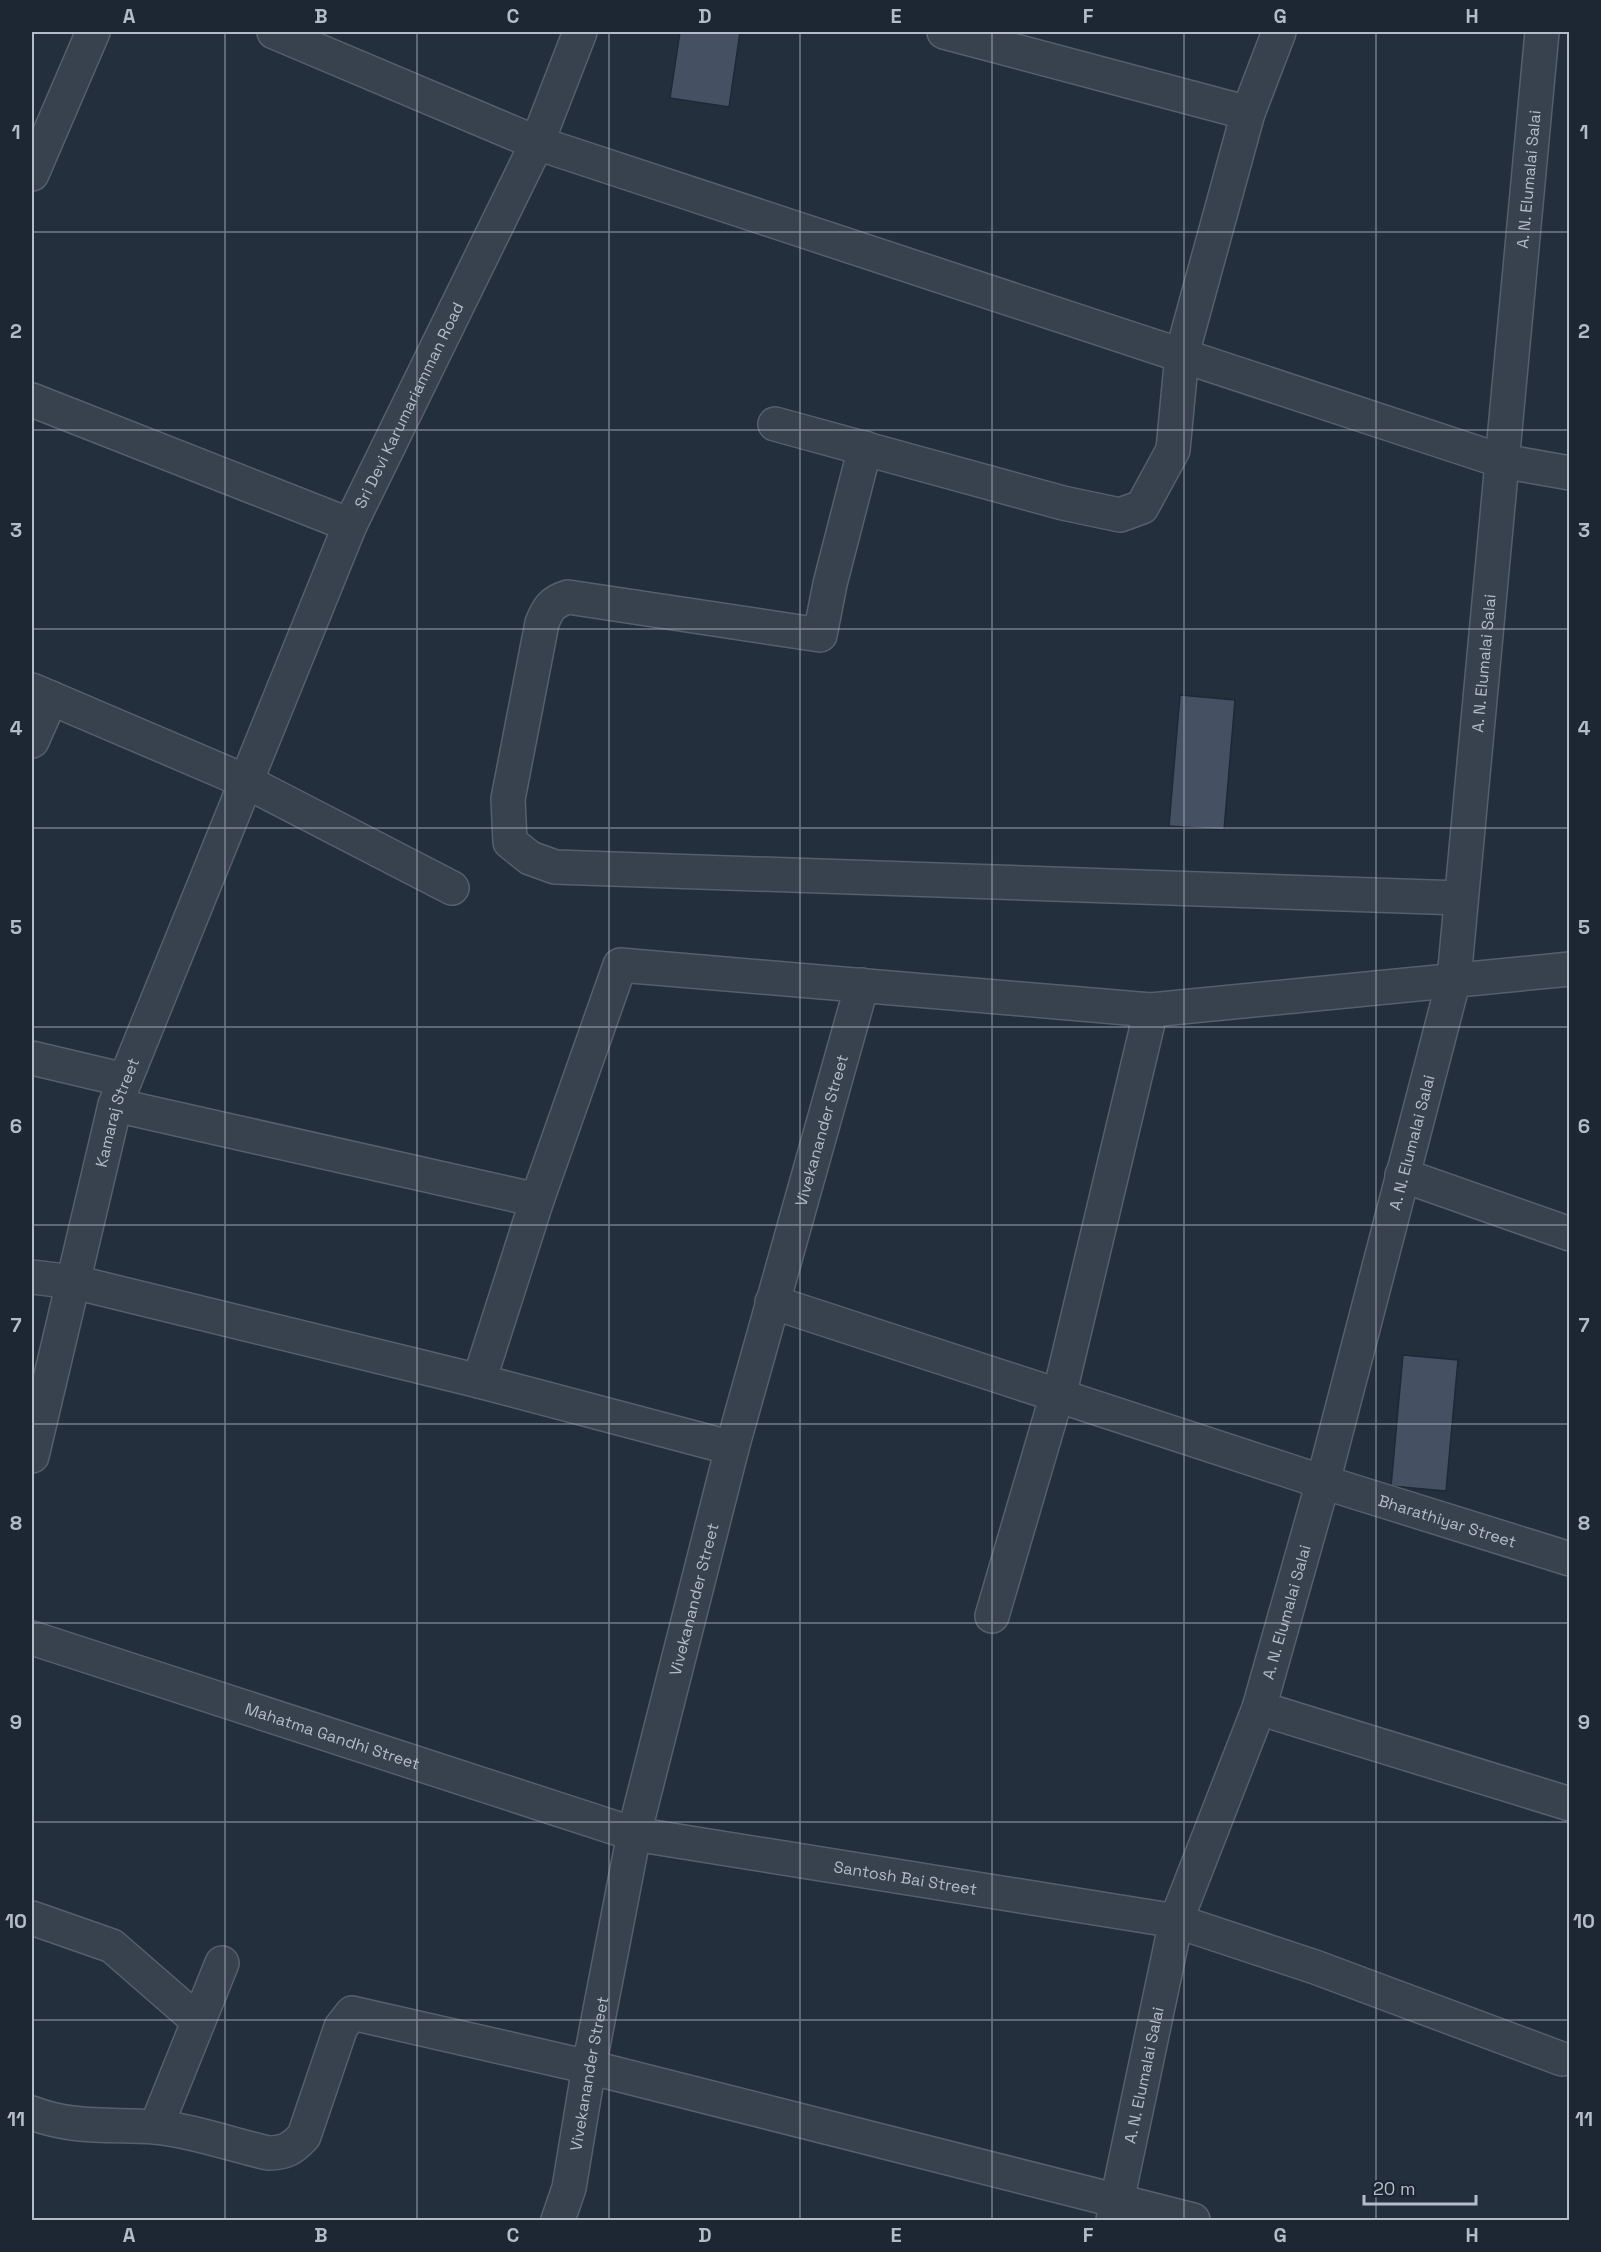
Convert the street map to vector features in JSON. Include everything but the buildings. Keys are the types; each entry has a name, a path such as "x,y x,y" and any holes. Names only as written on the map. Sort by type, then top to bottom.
{"street":[{"path":"32,174 93,32"},
{"path":"274,32 537,142 1502,461 1569,473"},
{"name":"Sri Devi Karumariamman Road","path":"245,781 350,525 537,142 579,32"},
{"path":"944,32 1248,113"},
{"path":"776,424 1063,503 1120,515 1142,507 1173,450 1182,354 1248,113 1279,32"},
{"name":"A. N. Elumalai Salai","path":"1115,2211 1176,1921 1259,1708 1323,1482 1401,1175 1454,979 1542,32"},
{"path":"32,400 350,525"},
{"path":"865,448 830,584 820,635 568,597 556,601 547,610 542,623 508,799 510,842 530,858 555,867 1461,898"},
{"path":"32,741 41,694 245,781 452,888"},
{"name":"Kamaraj Street","path":"32,1456 120,1092 245,781"},
{"path":"479,1381 537,1200 620,965 1151,1010 1569,969"},
{"name":"Vivekanander Street","path":"558,2220 569,2188 589,2067 634,1834 732,1448 862,986"},
{"path":"992,1616 1056,1398 1059,1396 1151,1010"},
{"path":"32,1058 120,1092 537,1200"},
{"path":"1401,1175 1569,1234"},
{"path":"32,1277 74,1282 479,1381 732,1448"},
{"name":"Bharathiyar Street","path":"772,1302 1323,1482 1569,1559"},
{"name":"Mahatma Gandhi Street","path":"32,1638 634,1834"},
{"path":"1259,1708 1569,1804"},
{"name":"Santosh Bai Street","path":"634,1834 1176,1921 1315,1967 1562,2060"},
{"path":"32,1918 112,1946 197,2020"},
{"path":"156,2127 197,2020 222,1963"},
{"path":"32,2113 51,2121 82,2126 156,2127 268,2153 283,2152 295,2146 304,2136 341,2027 352,2013 589,2067 1115,2211 1193,2220"}]}
